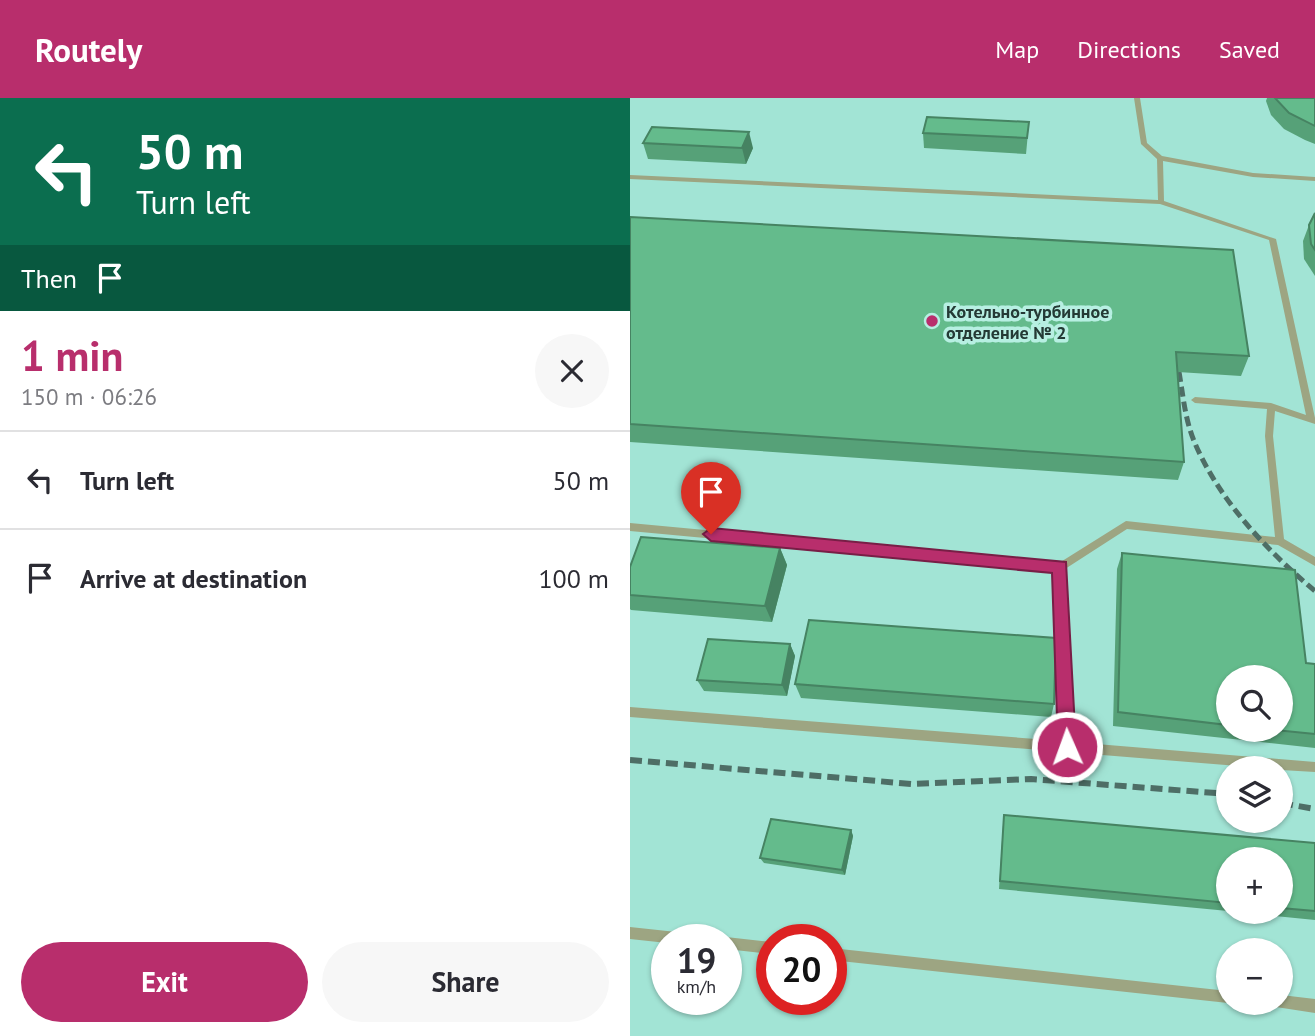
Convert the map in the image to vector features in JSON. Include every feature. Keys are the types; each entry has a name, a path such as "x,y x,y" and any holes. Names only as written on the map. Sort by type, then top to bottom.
{"lane":[{"path":"1138,98 1144,144 1160,158 1253,175 1315,179"},
{"path":"1160,158 1161,202"},
{"path":"630,177 1161,202 1272,239 1313,421"},
{"path":"1195,400 1271,406 1313,421"},
{"path":"1271,406 1269,436 1280,541"},
{"path":"630,527 1060,567 1126,525 1280,541 1315,562"},
{"path":"1060,567 1067,747"},
{"path":"630,712 1315,767"},
{"path":"630,933 651,935"},
{"path":"847,956 1216,995"},
{"path":"1293,1003 1315,1006"}],"shaded area":[{"path":"630,98 1315,98 1315,1036 630,1036"}],"building":[{"path":"1275,98 1315,98 1315,126 1289,113"},
{"path":"927,117 1029,122 1027,138 923,133"},
{"path":"652,127 749,132 742,148 643,143"},
{"path":"1315,213 1315,250 1311,244 1309,225"},
{"name":"Котельно-турбинное отделение № 2","path":"630,217 1233,250 1249,356 1176,352 1184,462 630,424"},
{"path":"641,537 780,548 765,606 630,595 630,567"},
{"path":"1122,553 1295,570 1306,663 1315,664 1315,734 1293,732 1293,665 1216,665 1216,724 1118,712"},
{"path":"809,620 1056,638 1054,704 795,684"},
{"path":"708,639 790,644 782,685 697,680"},
{"path":"1004,815 1315,843 1315,911 1293,909 1293,847 1216,847 1216,902 1000,881"},
{"path":"771,819 851,830 842,870 760,858"}],"railway":[{"path":"1179,372 1191,433 1216,483 1262,541 1315,591"},
{"path":"630,760 912,784 1031,779 1216,793"},
{"path":"1293,805 1315,809"}],"place":[{"name":"Котельно-турбинное отделение № 2","path":"932,321"}],"route":[{"path":"711,534 1060,567 1067,747"}]}
